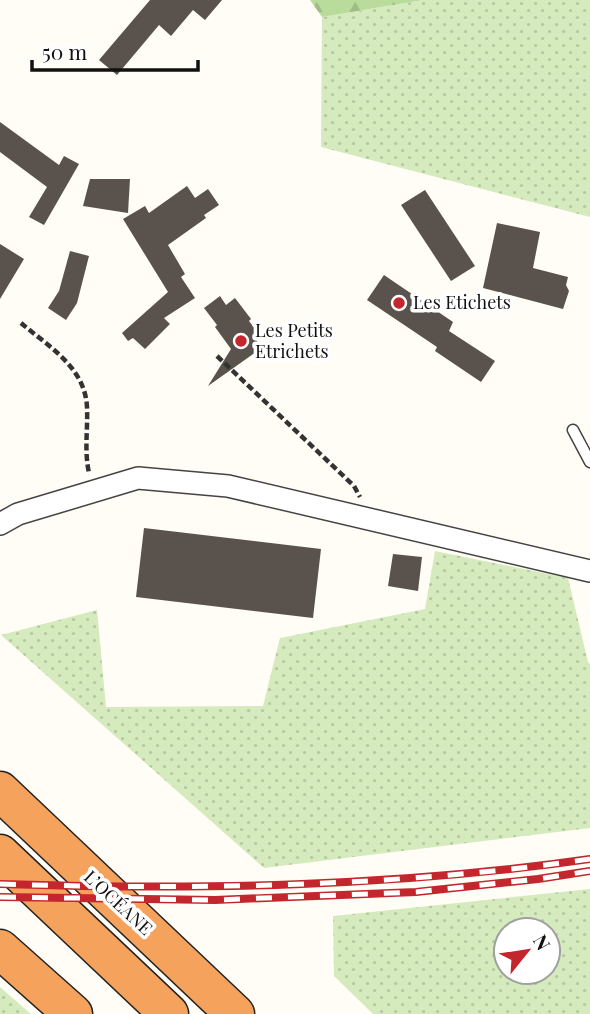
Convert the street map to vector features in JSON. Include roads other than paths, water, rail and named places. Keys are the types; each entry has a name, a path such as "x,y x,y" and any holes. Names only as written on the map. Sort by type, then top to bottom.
{"highway":[{"name":"L’OCÉANE","path":"0,791 235,1014"},
{"path":"0,854 169,1014"},
{"path":"0,949 73,1014"}],"street":[{"path":"0,524 18,514 138,478 228,486 590,571"}],"lane":[{"path":"573,430 590,462"}],"railway":[{"path":"0,884 148,887 370,881 443,876 590,859"},
{"path":"0,897 215,900 416,892 590,871"}],"place":[{"name":"Les Etichets","path":"399,303"},
{"name":"Les Petits Etrichets","path":"241,341"}]}
